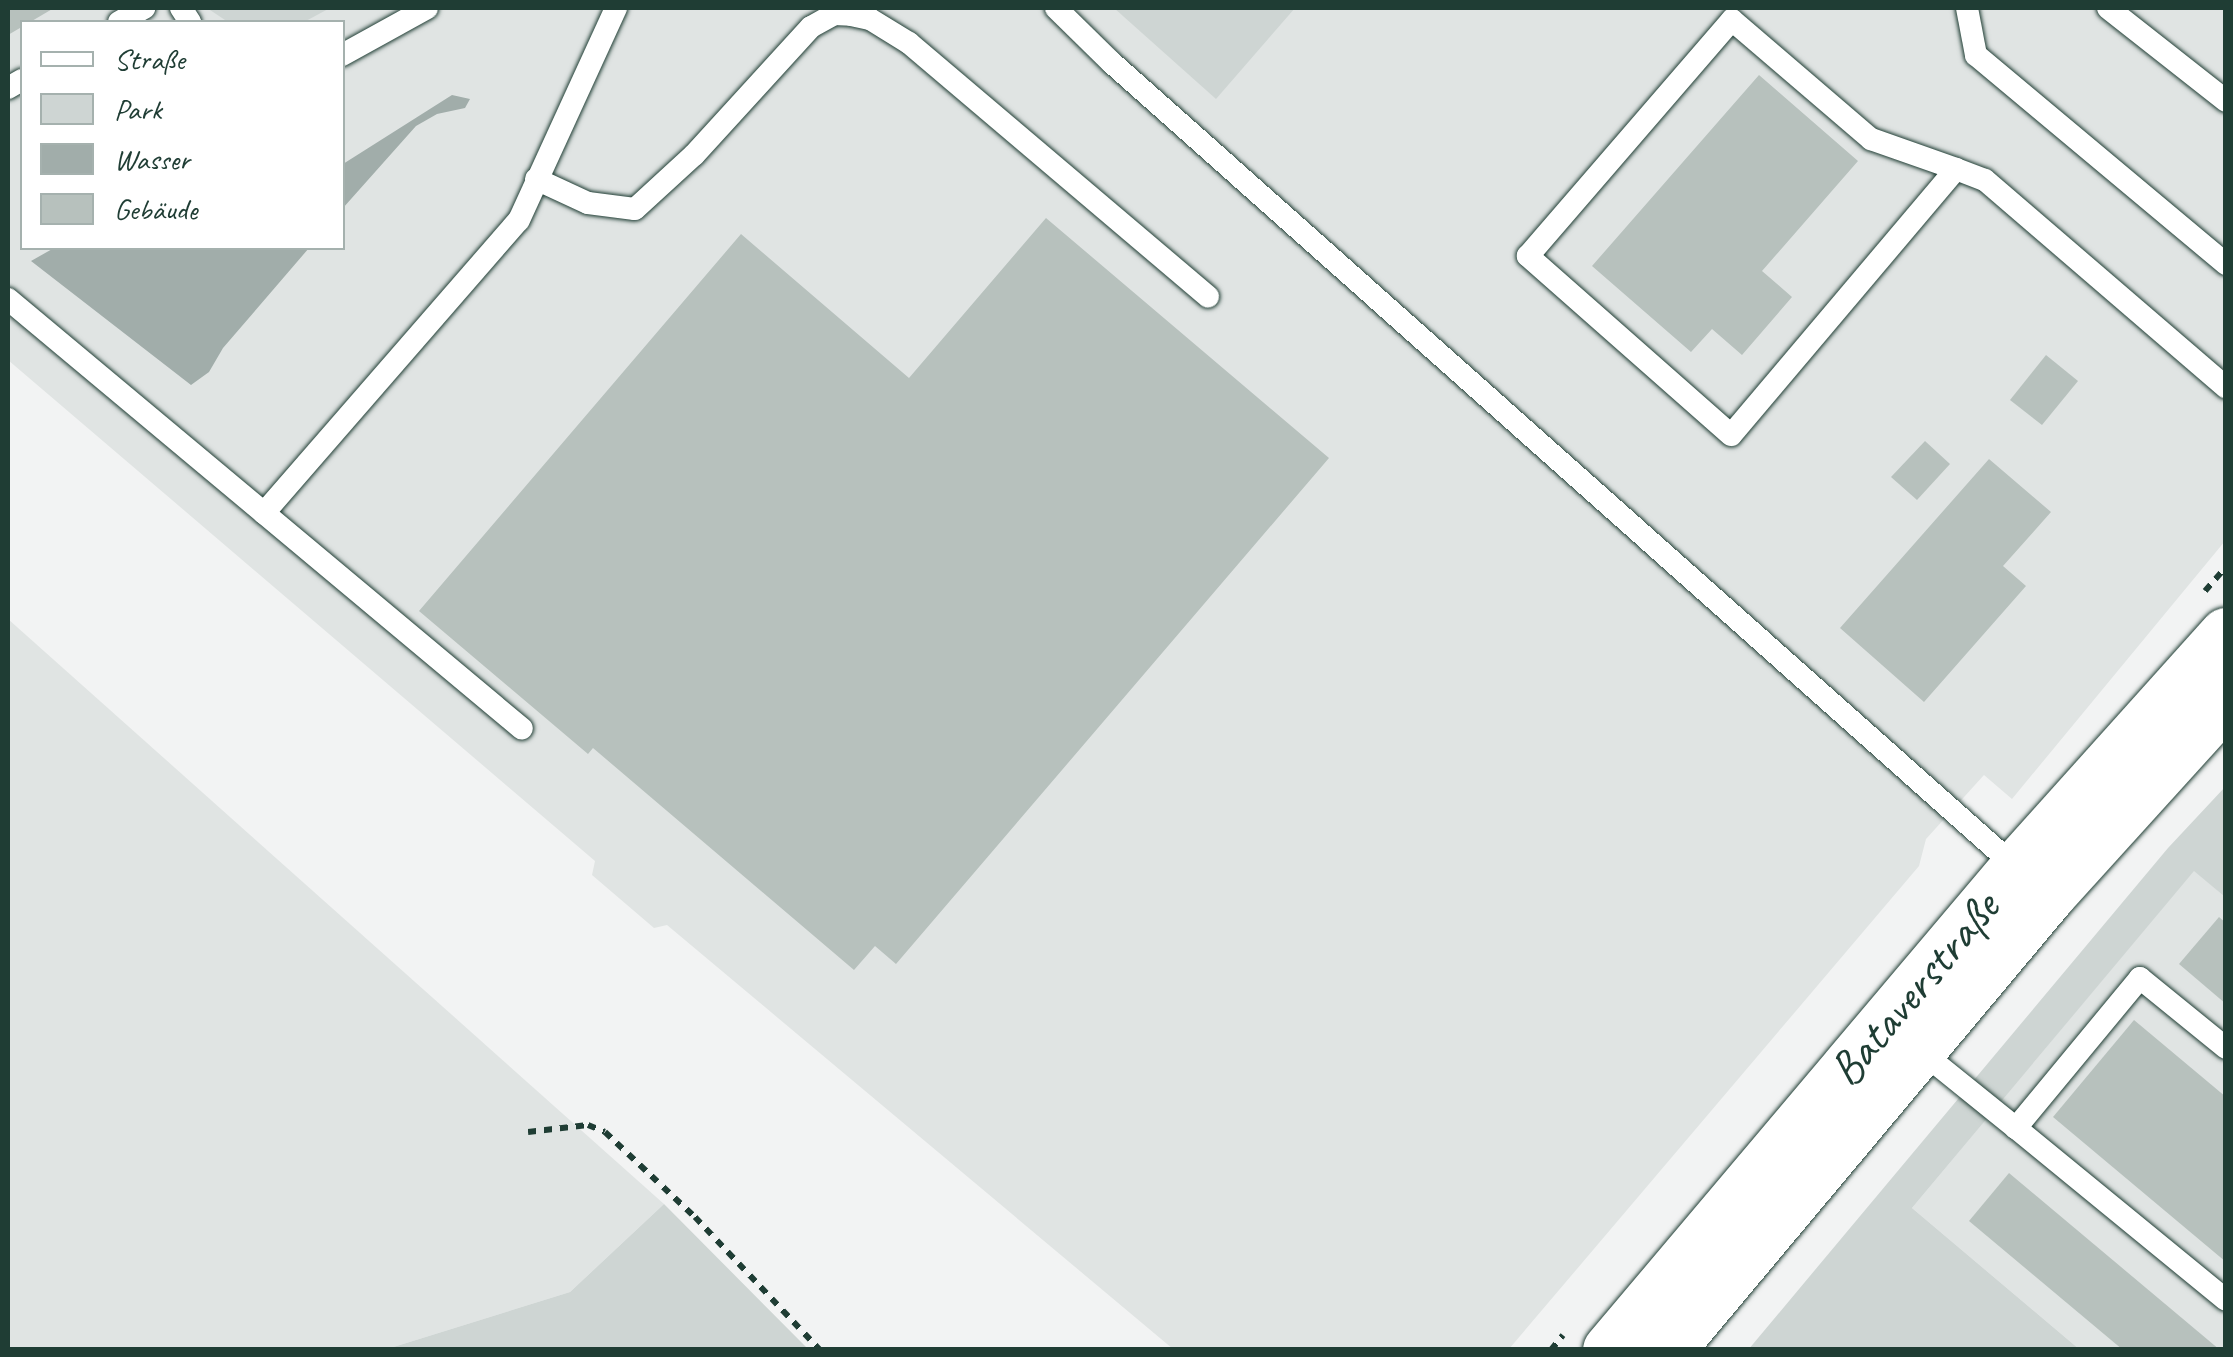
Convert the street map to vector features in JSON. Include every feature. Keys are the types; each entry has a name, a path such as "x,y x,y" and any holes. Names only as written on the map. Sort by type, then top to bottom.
{"street":[{"name":"Bataverstraße","path":"1610,1350 2032,881 2226,635"},
{"name":"Bataverstraße","path":"1666,1350 1918,1048 2032,881 2226,698"}],"lane":[{"path":"345,54 427,8"},
{"path":"264,513 519,220 616,8"},
{"path":"1056,8 1126,76 2032,881"},
{"path":"1967,8 1976,56 2226,264"},
{"path":"2108,8 2226,101"},
{"path":"536,180 588,203 635,209 694,155 811,27 834,14 851,14 870,19 908,42 1208,297"},
{"path":"1956,169 1731,435 1528,256 1732,20 1871,139 1956,169 1985,180 2226,388"},
{"path":"8,299 522,730"},
{"path":"2016,1128 2140,978 2226,1048"},
{"path":"1918,1048 2226,1300"}],"path":[{"path":"528,1132 588,1125 605,1132 695,1216 820,1350"}],"shaded area":[{"path":"8,8 2225,8 2225,541 2012,799 1984,775 1926,839 1919,866 1509,1349 1173,1349 667,925 654,928 592,875 595,861 8,360"},
{"path":"8,619 664,1204 570,1292 387,1349 8,1349"},
{"path":"2194,870 2225,897 2225,1349 2079,1349 1912,1208"}],"green space":[{"path":"207,8 330,8 308,20 225,20"},
{"path":"1114,8 1295,8 1216,99"},
{"path":"2225,787 2225,897 2194,871 1912,1208 2079,1349 1748,1350 2168,848"},
{"path":"664,1204 808,1349 387,1349 570,1292"}],"water":[{"path":"452,95 470,99 465,108 437,114 416,126 345,206 345,163"},
{"path":"50,250 307,250 223,348 209,372 191,385 31,261"}],"building":[{"path":"8,8 54,8 34,20 20,20 20,28 8,35"},
{"path":"1759,75 1858,161 1762,271 1792,297 1742,355 1712,329 1691,352 1592,266"},
{"path":"1046,218 1329,458 896,964 875,946 854,970 593,748 588,754 419,611 741,234 909,378"},
{"path":"2046,355 2078,381 2042,425 2010,400"},
{"path":"1925,441 1950,464 1917,500 1891,477"},
{"path":"1989,459 2051,512 2003,566 2026,586 1924,702 1840,628"},
{"path":"2219,917 2226,923 2226,1004 2179,964"},
{"path":"2134,1020 2226,1097 2226,1262 2053,1117"},
{"path":"2009,1173 2220,1350 2123,1350 1969,1221"}]}
